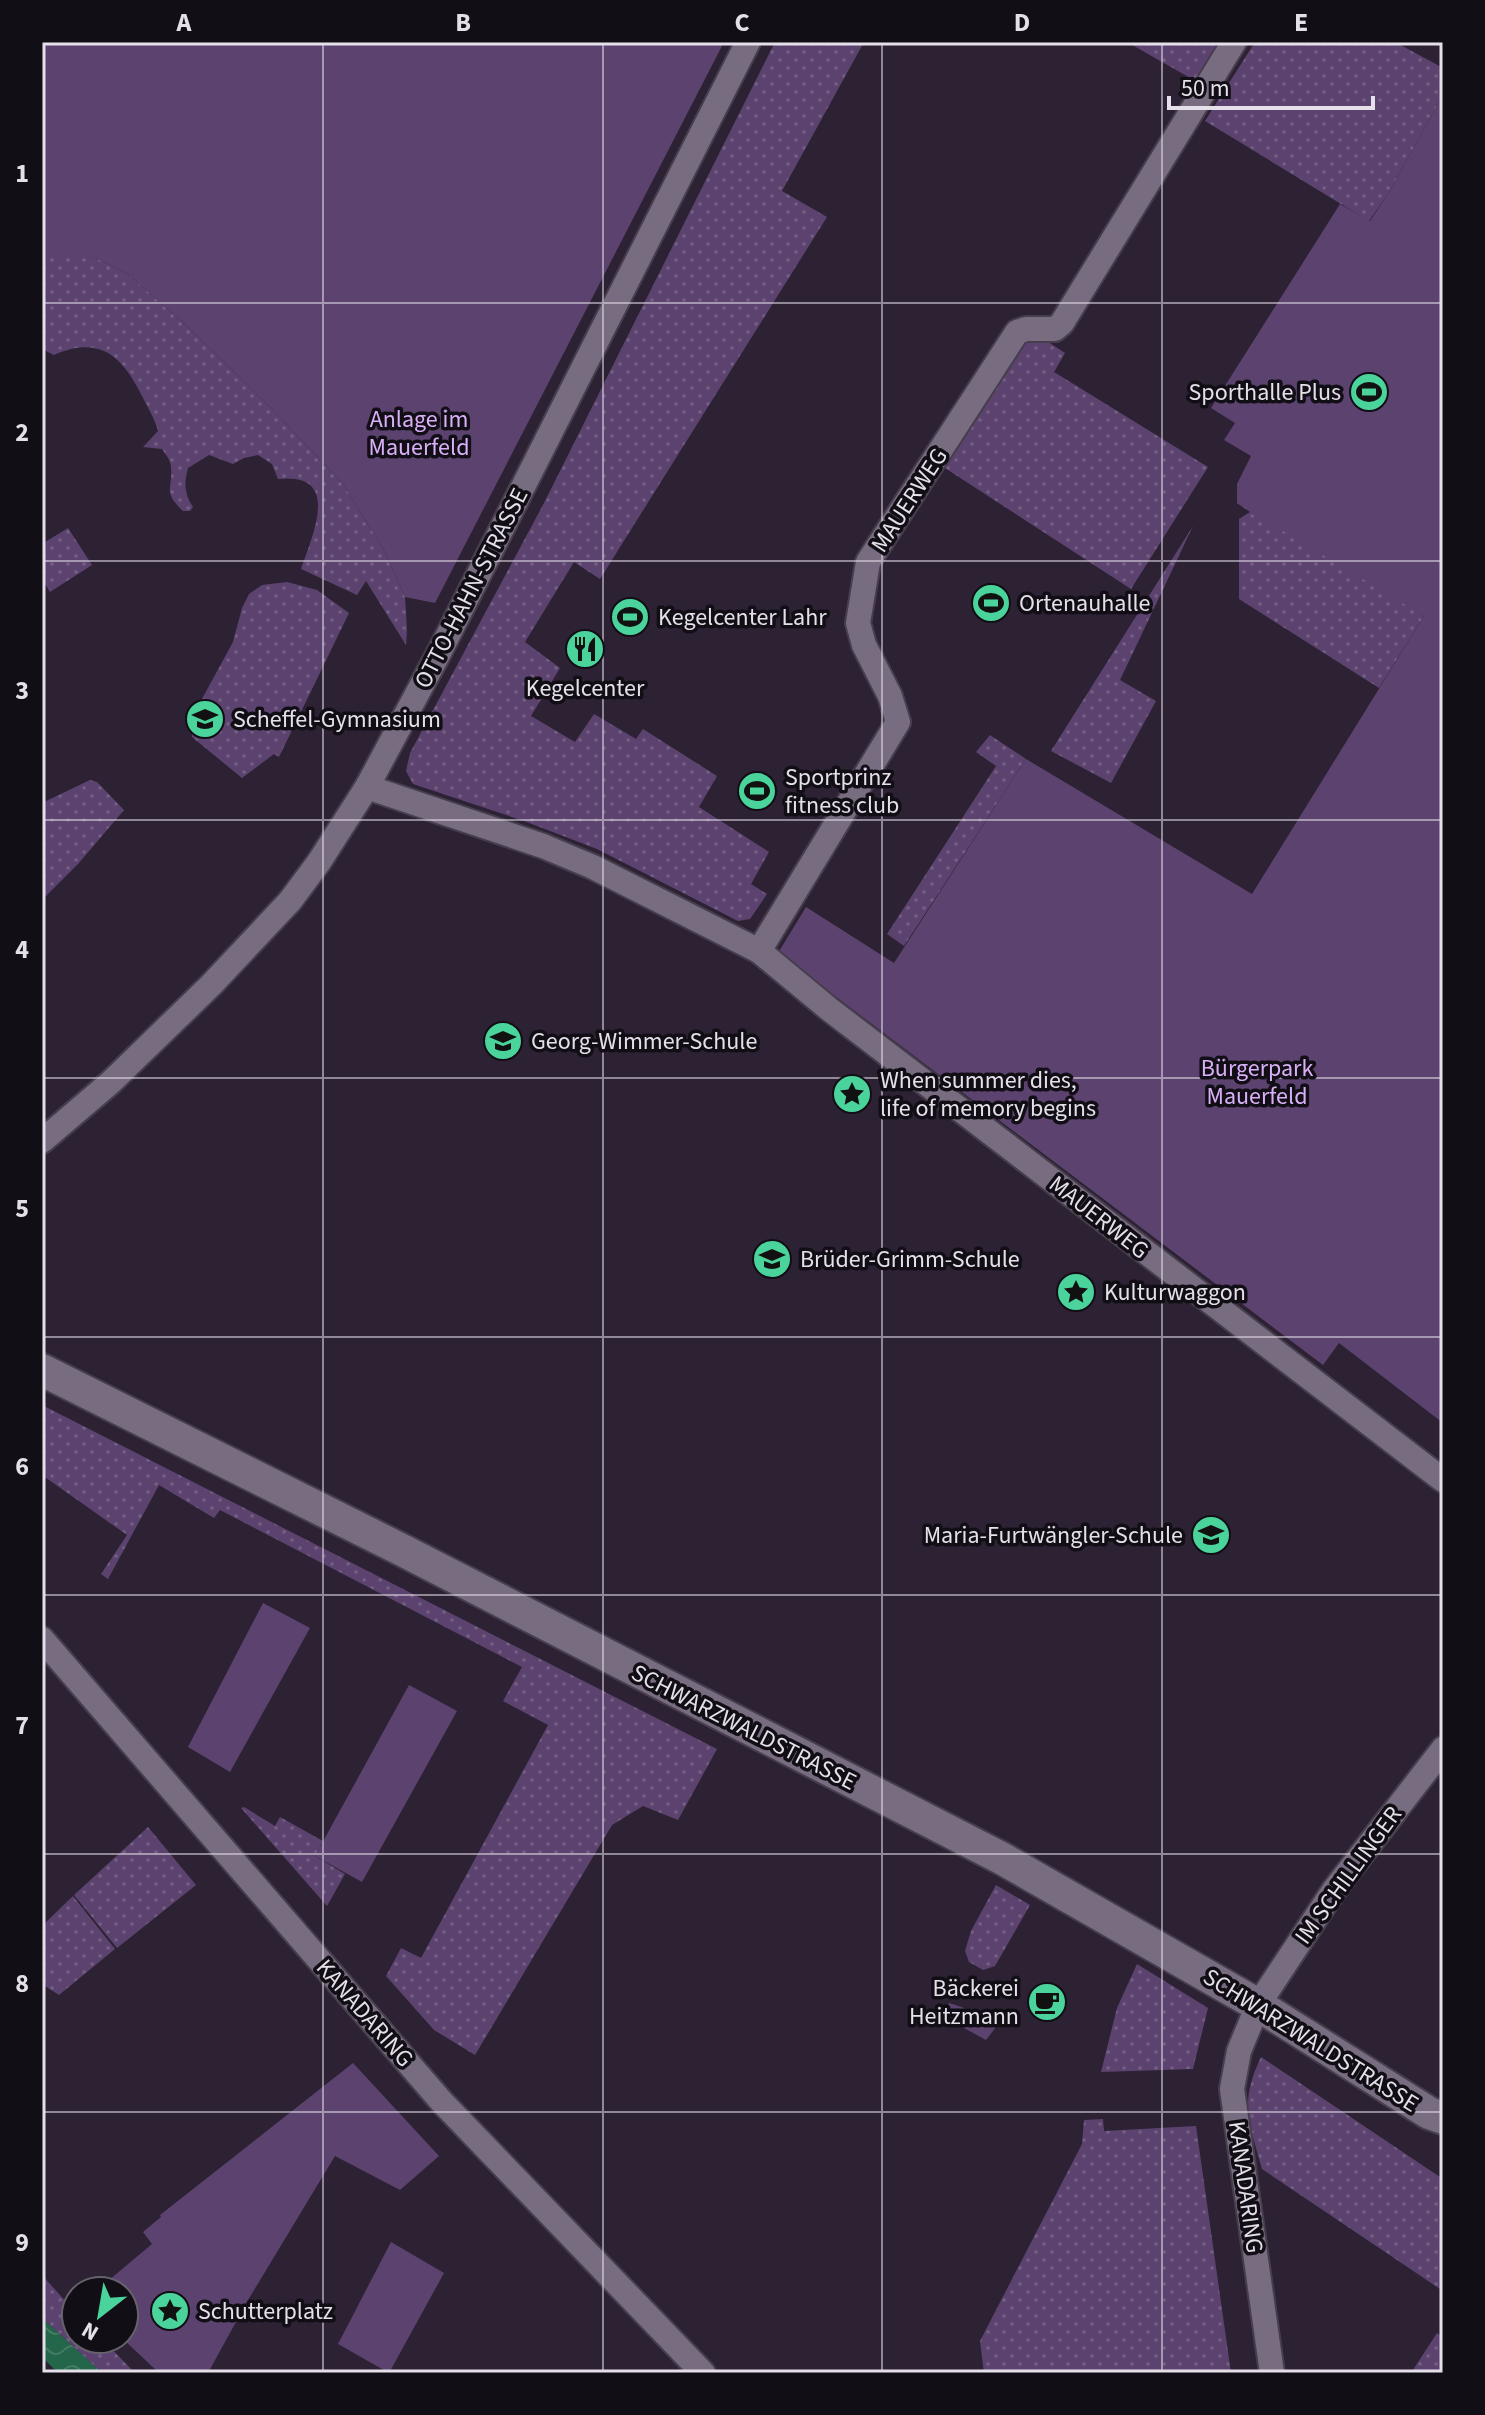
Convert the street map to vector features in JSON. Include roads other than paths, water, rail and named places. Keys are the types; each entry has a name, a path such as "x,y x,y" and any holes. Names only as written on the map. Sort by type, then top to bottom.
{"street":[{"name":"OTTO-HAHN-STRASSE","path":"42,1141 149,1046 211,985 290,901 319,862 367,787 439,653 748,42"},
{"name":"MAUERWEG","path":"759,951 898,722 890,696 864,645 858,623 868,562 1017,332 1055,329 1062,323 1234,42"},
{"name":"MAUERWEG","path":"367,787 543,846 593,867 759,951 842,1019 1443,1480"},
{"name":"SCHWARZWALDSTRASSE","path":"42,1370 418,1558 995,1854 1258,2005 1438,2122"},
{"name":"KANADARING","path":"42,1639 441,2101 703,2373"},
{"name":"IM SCHILLINGER","path":"1258,2005 1348,1870 1443,1749"},
{"name":"KANADARING","path":"1258,2005 1239,2051 1232,2089 1272,2373"}],"water":[{"path":"42,2318 60,2334 60,2355 82,2355 102,2373 58,2373 42,2357"}],"place":[{"name":"Sporthalle Plus","path":"1369,392"},
{"name":"Ortenauhalle","path":"991,603"},
{"name":"Kegelcenter Lahr","path":"630,617"},
{"name":"Kegelcenter","path":"585,649"},
{"name":"Scheffel-Gymnasium","path":"205,719"},
{"name":"Sportprinz fitness club","path":"757,791"},
{"name":"Georg-Wimmer-Schule","path":"503,1041"},
{"name":"When summer dies, life of memory begins","path":"852,1094"},
{"name":"Brüder-Grimm-Schule","path":"772,1259"},
{"name":"Kulturwaggon","path":"1076,1292"},
{"name":"Maria-Furtwängler-Schule","path":"1211,1535"},
{"name":"Bäckerei Heitzmann","path":"1047,2002"},
{"name":"Schutterplatz","path":"170,2311"}],"park label":[{"name":"Anlage im Mauerfeld","path":"419,433"},
{"name":"Bürgerpark Mauerfeld","path":"1257,1082"}]}
